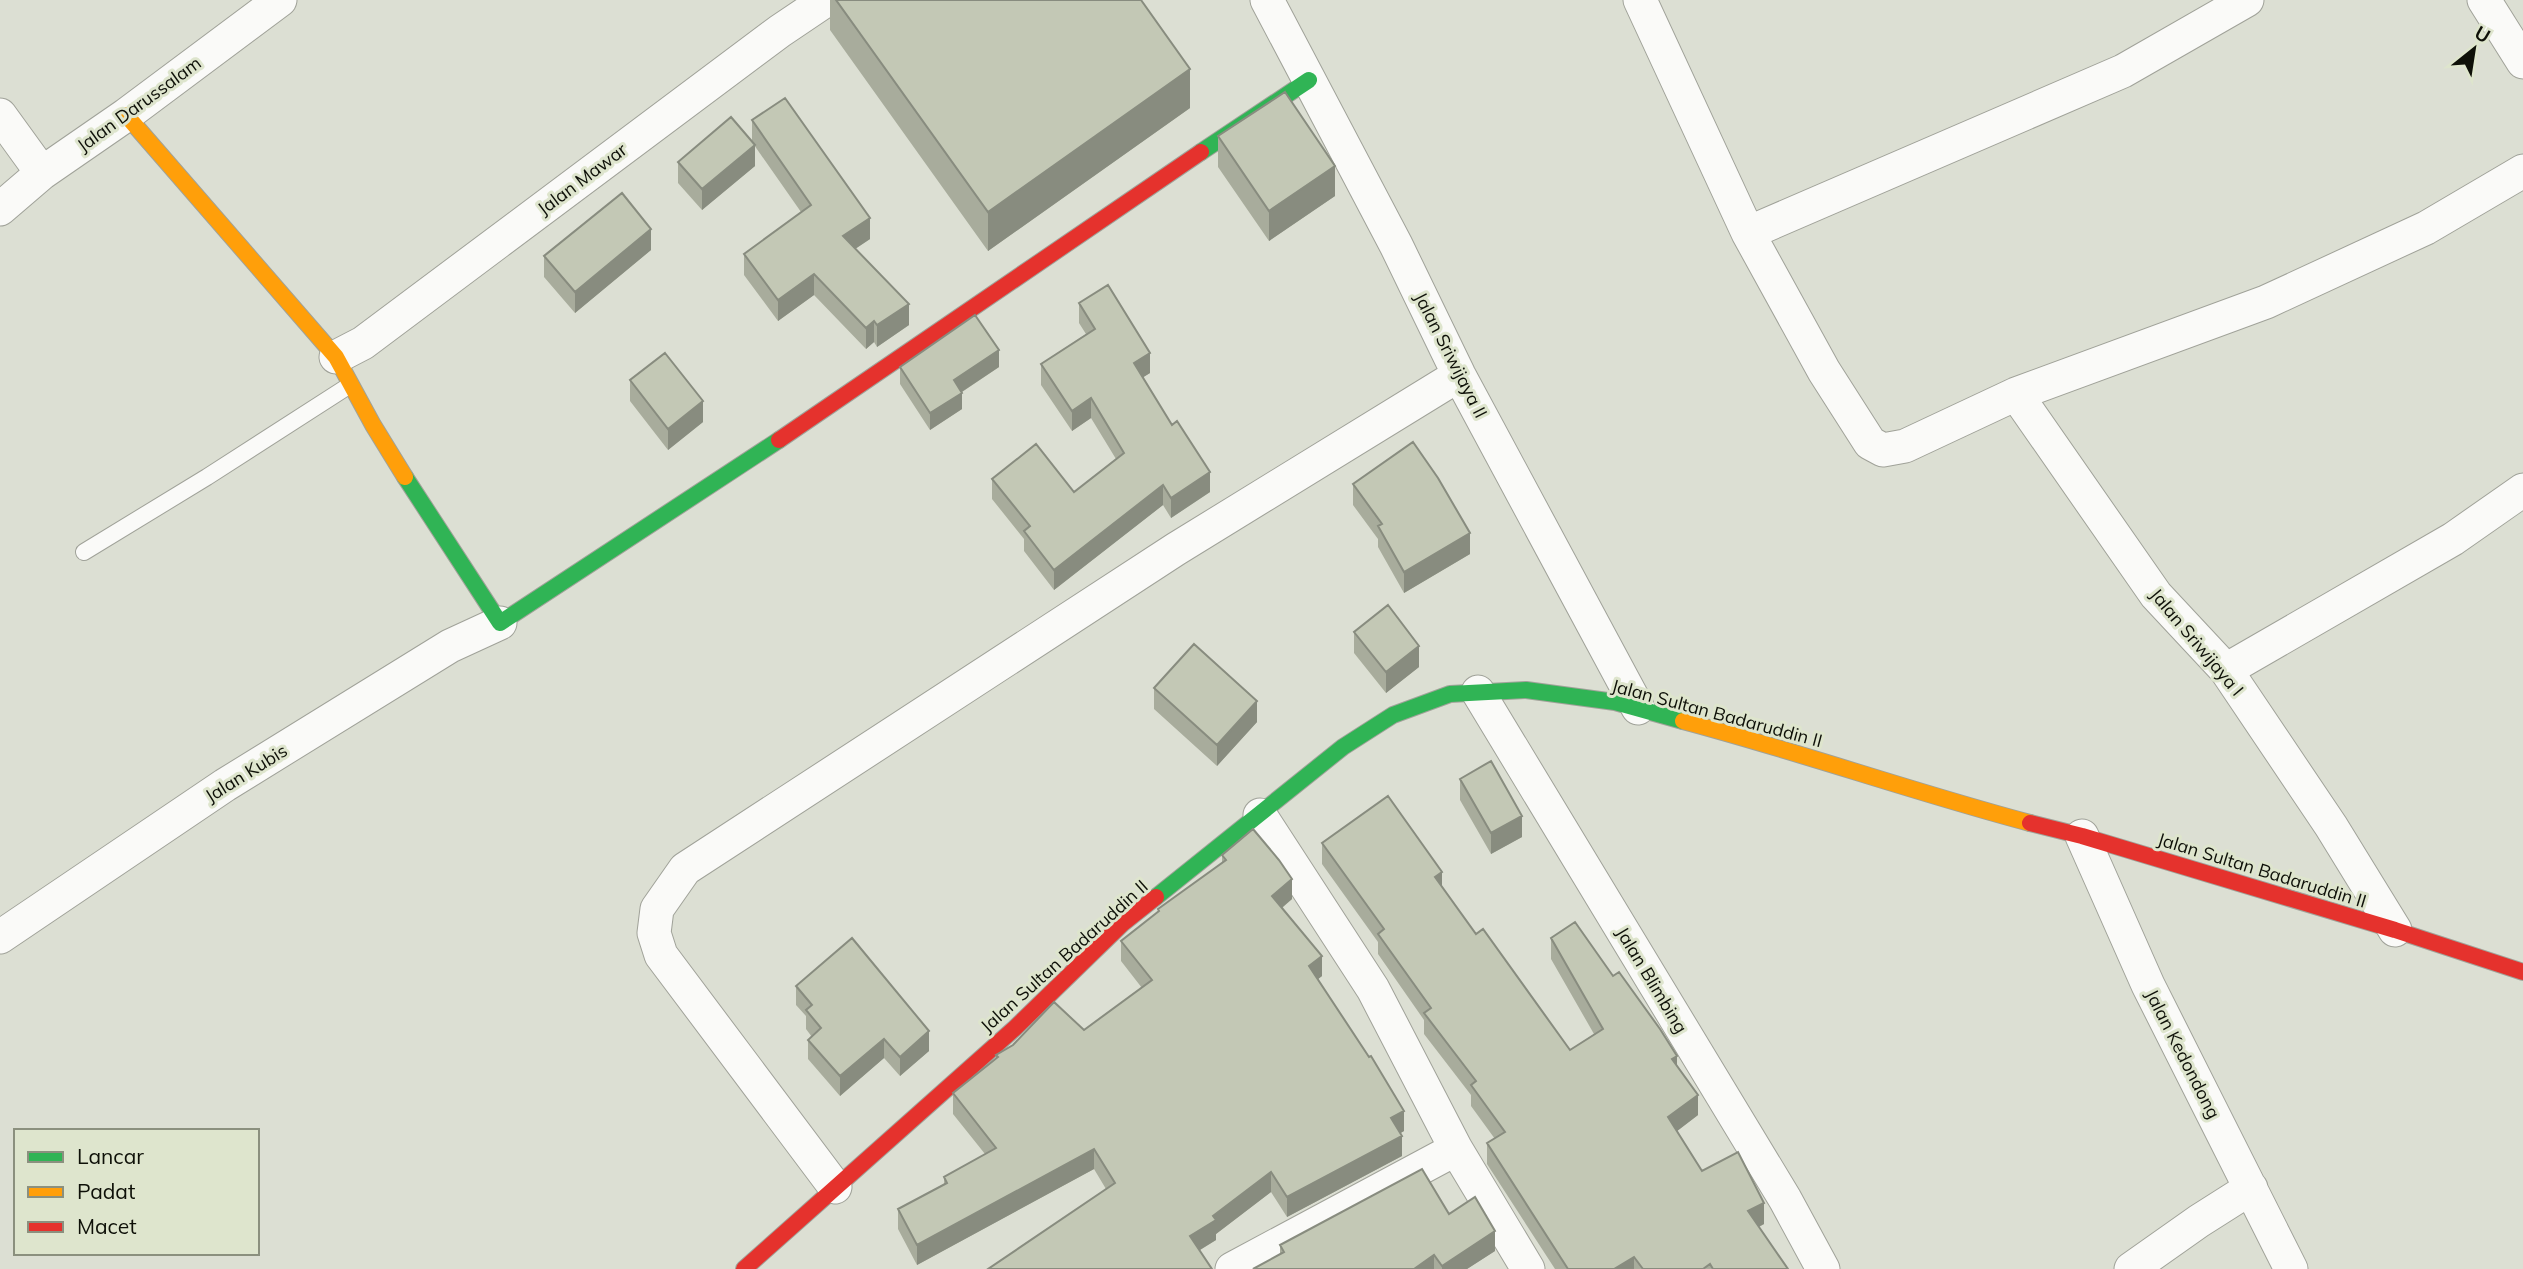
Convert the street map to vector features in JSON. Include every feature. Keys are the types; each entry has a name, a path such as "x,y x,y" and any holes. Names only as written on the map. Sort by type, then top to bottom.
{"street":[{"name":"Jalan Darussalam","path":"0,209 42,173 126,115 280,0"},
{"name":"Jalan Mawar","path":"343,371 363,343 769,39 826,0"},
{"name":"Jalan Sriwijaya II","path":"1267,0 1396,245 1460,375 1638,708"},
{"path":"1640,0 1748,233 1824,370 1870,443 1883,450 1905,446 2017,394 2266,302 2426,228 2523,171"},
{"path":"1748,233 2123,71 2248,0"},
{"path":"2484,0 2523,62"},
{"path":"126,115 343,371 411,486 499,622 819,412 1175,167 1308,80"},
{"path":"0,115 42,173"},
{"path":"835,1187 662,955 654,933 657,909 685,869 1176,549 1460,375"},
{"name":"Jalan Sriwijaya I","path":"2017,394 2156,595 2226,670 2331,826 2395,930"},
{"path":"2226,670 2453,540 2523,490"},
{"name":"Jalan Kubis","path":"0,937 225,785 450,646 499,622"},
{"name":"Jalan Sultan Badaruddin II","path":"744,1269 1014,1028 1122,924 1343,747 1392,715 1450,694 1526,690 1615,702 1766,743 1943,800 2082,836 2395,930 2523,972"},
{"name":"Jalan Blimbing","path":"1478,692 1785,1199 1823,1269"},
{"path":"1260,814 1373,989 1456,1149 1528,1269"},
{"name":"Jalan Kedondong","path":"2082,836 2148,985 2291,1269"},
{"path":"1232,1269 1456,1149"},
{"path":"2131,1269 2251,1188"}],"lane":[{"path":"83,552 343,371"}],"building":[{"path":"836,0 1141,0 1190,69 988,212"},
{"path":"1285,92 1335,166 1269,211 1218,136"},
{"path":"785,98 870,218 843,236 909,304 877,325 874,321 866,328 814,274 778,300 744,254 811,205 752,120"},
{"path":"731,117 755,145 702,189 678,162"},
{"path":"622,193 651,229 575,292 544,256"},
{"path":"1108,285 1150,353 1134,363 1172,425 1177,421 1210,472 1171,498 1163,485 1054,570 1024,531 1030,526 992,479 1036,444 1074,492 1124,453 1091,398 1072,411 1041,364 1095,329 1079,303"},
{"path":"975,315 999,350 954,380 962,393 930,413 900,367"},
{"path":"665,353 703,401 668,429 630,380"},
{"path":"1413,442 1470,533 1404,572 1378,526 1382,524 1353,484"},
{"path":"1388,605 1419,646 1386,672 1354,632"},
{"path":"1194,644 1257,701 1217,745 1154,688"},
{"path":"1491,761 1522,816 1491,833 1460,779"},
{"path":"1388,796 1442,872 1435,877 1476,934 1483,929 1570,1050 1603,1029 1551,938 1575,922 1613,976 1619,972 1660,1029 1677,1056 1672,1059 1698,1095 1668,1117 1702,1171 1738,1152 1764,1203 1748,1211 1788,1269 1713,1269 1710,1264 1703,1269 1643,1269 1634,1257 1614,1269 1568,1269 1487,1143 1505,1132 1471,1085 1476,1081 1424,1013 1431,1008 1378,934 1384,929 1322,843"},
{"path":"1253,829 1292,879 1272,896 1322,956 1309,966 1369,1057 1371,1056 1404,1111 1391,1118 1402,1136 1287,1197 1271,1172 1213,1216 1216,1220 1190,1236 1212,1269 988,1269 1115,1183 1094,1149 917,1245 898,1209 947,1183 944,1177 996,1148 953,1093 998,1057 996,1055 1013,1045 1054,1002 1084,1030 1152,980 1121,941 1159,911 1158,909 1226,860 1222,855"},
{"path":"852,938 929,1031 900,1057 884,1039 840,1076 808,1040 821,1028 806,1010 812,1005 796,986"},
{"path":"1422,1169 1449,1214 1475,1197 1495,1231 1442,1266 1434,1255 1414,1269 1253,1269 1284,1252 1280,1245"}],"traffic: fast":[{"path":"1201,152 1309,80"},
{"path":"405,477 500,623 779,440"},
{"path":"1156,897 1343,747 1393,715 1450,694 1526,690 1615,702 1683,721"}],"traffic: slow":[{"path":"126,115 336,357 405,477"},
{"path":"1683,721 2030,823"}],"traffic: jam":[{"path":"779,440 1201,152"},
{"path":"2030,823 2082,836 2395,930 2523,972"},
{"path":"744,1269 1015,1028 1122,924 1156,897"}]}
